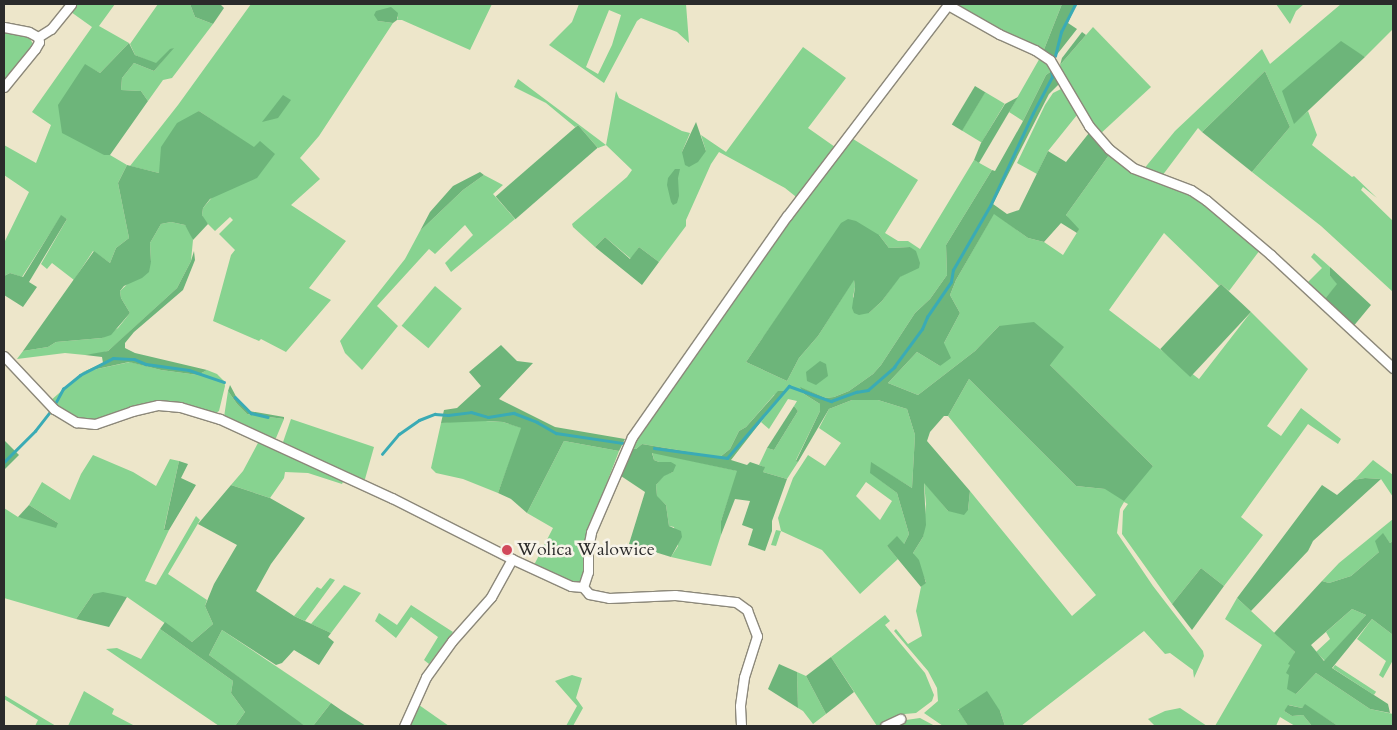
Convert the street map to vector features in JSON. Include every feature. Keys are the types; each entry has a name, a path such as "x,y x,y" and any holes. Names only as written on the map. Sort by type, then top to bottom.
{"street":[{"path":"38,37 51,29 71,4"},
{"path":"583,587 588,572 588,548 592,532 632,437 803,195 948,5 1050,60 1089,126 1110,149 1133,168 1192,190 1206,200 1271,255 1393,368"},
{"path":"4,27 29,32 38,37"},
{"path":"4,87 35,49 39,42 38,37"},
{"path":"4,356 54,409 76,422 95,424 142,408 158,405 180,407 220,419 392,498 512,559 571,586 583,587 589,594 609,598 675,595 736,602 747,610 757,636 744,677 740,706 741,726"},
{"path":"404,726 426,677 452,641 491,597 512,559"},
{"path":"885,726 900,719"}],"green space":[{"path":"75,4 115,4 99,26 129,43 100,73 85,65 77,78 104,155 110,155 127,165 118,183 129,238 116,248 110,263 93,251 74,280 52,263 47,269 41,264 67,219 61,216 22,277 10,273 4,276 4,243 29,192 4,175 4,145 36,163 51,125 32,112 92,27 71,12 39,47"},
{"path":"158,4 190,4 195,17 213,24 172,78 163,80 148,101 141,91 121,90 122,78 134,63 154,71 173,48 156,64 135,55 130,44"},
{"path":"190,4 220,4 224,8 213,24 195,17"},
{"path":"251,4 492,4 470,50 402,20 397,20 398,17 387,9 378,21 393,23 319,136 300,158 320,179 291,205 346,241 309,288 331,300 286,352 261,339 259,341 213,321 231,255 235,250 219,234 233,220 230,217 215,231 204,220 202,215 203,208 254,148 199,111 159,173 130,166 178,105"},
{"path":"579,4 686,4 689,43 677,32 641,18 637,21 604,83 549,45 572,22","holes":["609,10 621,15 612,45 598,74 586,67"]},
{"path":"953,4 1062,4 1043,52 1004,34"},
{"path":"1062,4 1076,4 1068,23 1077,29 1055,57 1052,58 1043,52"},
{"path":"1276,4 1304,4 1296,11 1290,24"},
{"path":"1341,4 1393,4 1393,29 1365,57 1356,52 1294,123 1308,111 1317,135 1312,145 1352,177 1354,176 1377,198 1363,187 1361,190 1393,221 1393,292 1321,226 1252,172 1290,127 1265,71 1202,132 1198,128 1162,176 1143,170 1175,131 1262,49 1270,64"},
{"path":"391,7 398,13 397,20 393,23 378,21 374,15 376,11"},
{"path":"1093,27 1151,87 1099,135 1066,83 1060,65"},
{"path":"4,30 28,35 33,44 4,85"},
{"path":"1082,32 1086,35 1060,65 1062,58"},
{"path":"1341,41 1365,57 1294,124 1282,91"},
{"path":"129,43 135,55 156,63 170,49 174,48 154,71 134,63 122,78 121,90 141,91 148,101 110,155 104,155 62,133 58,105 85,64 100,73"},
{"path":"803,47 846,78 808,128 835,147 795,201 795,196 785,188 719,152 711,164 686,220 686,226 659,262 639,247 631,259 605,237 595,247 573,227 572,224 627,177 632,170 606,145 616,91 619,98 682,131 690,133 682,152 706,151 701,135 726,152"},
{"path":"1041,56 1053,70 1046,75 1023,121 1009,112"},
{"path":"1053,70 1060,83 1049,94 993,204 1007,214 1019,210 1048,151 1066,162 1089,133 1109,155 1066,215 1079,229 1077,233 1061,223 1044,242 1028,238 994,214 956,280 950,295 960,313 944,343 951,358 940,366 917,352 888,383 918,395 975,351 999,326 1034,322 1064,347 1050,365 1153,466 1124,501 1105,489 1076,486 969,379 948,416 944,416 930,432 927,441 970,491 968,510 964,515 948,511 924,483 926,525 923,537 913,553 919,560 926,583 921,587 887,546 897,536 904,544 909,534 897,493 870,473 871,462 912,488 915,435 907,409 878,400 852,400 829,409 798,462 796,461 820,411 820,404 804,394 800,387 826,398 834,397 849,391 873,374 881,365 915,313 930,299 947,275 946,245 992,170 995,171 1046,75"},
{"path":"1265,71 1290,127 1252,172 1202,132"},
{"path":"518,79 606,145 598,148 578,125 575,127 546,103 514,87"},
{"path":"975,86 985,92 962,131 952,125"},
{"path":"1061,89 1077,115 1048,151 1037,174 1017,163 1045,105 1053,93"},
{"path":"985,92 1005,104 982,142 962,131"},
{"path":"283,95 291,100 278,118 262,122"},
{"path":"1018,97 979,163 974,160 981,143 1005,104"},
{"path":"199,111 254,147 260,141 275,154 257,178 210,199 203,208 202,215 208,224 193,240 185,225 171,222 161,224 150,243 151,262 149,272 142,278 124,286 120,291 121,298 130,313 111,335 102,338 56,342 48,347 23,351 94,251 110,263 116,248 129,238 118,183 127,165 159,173 161,147 177,123"},
{"path":"696,122 706,151 698,162 689,167 685,165 682,152"},
{"path":"578,125 598,148 515,219 496,197"},
{"path":"850,137 918,180 885,233 898,241 908,241 920,249 974,160 992,170 946,245 947,275 930,299 915,313 881,365 873,374 849,391 834,397 826,398 801,388 804,394 820,404 820,411 796,460 798,462 787,479 763,472 764,467 759,465 767,448 774,450 798,411 794,406 797,401 788,399 769,429 761,422 784,392 774,395 746,427 739,431 730,449 720,457 642,444 636,449 630,448 808,192","holes":["879,235 889,248 910,247 919,267 899,277 882,301 869,313 853,297 854,279 818,336 799,358 787,381 746,362 821,254"]},
{"path":"1109,155 1130,169 1192,193 1260,250 1229,291 1221,284 1219,286 1164,233 1109,310 1199,379 1251,312 1308,369 1267,426 1281,436 1301,408 1341,439 1338,444 1308,424 1241,517 1263,535 1224,586 1201,568 1172,604 1122,534 1123,511 1128,504 1124,502 1120,509 1117,533 1153,586 1203,651 1204,656 1194,678 1193,670 1170,653 1165,654 1144,631 1021,726 1005,726 1000,711 958,709 968,726 943,726 924,713 938,701 937,688 928,671 894,631 896,629 908,644 922,636 916,611 921,587 926,582 913,553 923,537 926,504 924,482 948,511 968,510 970,491 1072,616 1096,595 948,416 969,379 1076,486 1105,489 1153,466 1050,365 999,326 975,351 918,395 888,383 917,352 940,366 944,343 960,313 950,295 956,280 994,213 1028,238 1044,242 1063,255 1078,231 1066,215"},
{"path":"675,169 680,169 678,178 679,196 677,203 673,205 667,185 668,178"},
{"path":"480,172 484,175 463,190 420,231 430,212 453,186"},
{"path":"484,175 503,185 493,194 515,219 451,272 445,263 473,235 465,225 435,254 429,249 377,306 398,326 362,370 345,353 340,341 405,259 420,231 463,190"},
{"path":"61,215 67,219 29,282 37,287 23,307 4,295 4,276 10,273 23,277"},
{"path":"848,219 856,221 879,235 889,248 910,247 916,251 920,263 919,268 900,277 882,301 869,313 859,315 854,313 852,308 854,280 818,336 799,358 787,381 746,362 841,223"},
{"path":"171,222 185,225 189,230 193,240 191,261 177,288 116,344 108,351 98,354 65,353 17,359 23,351 48,347 56,342 102,338 118,328 130,313 121,298 120,291 151,262 150,243 161,224"},
{"path":"605,237 630,259 639,247 659,262 642,285 595,247"},
{"path":"194,251 195,260 183,290 134,332 125,343 125,348 135,353 207,370 198,375 161,370 129,362 83,372 103,363 102,357 85,355 108,351 177,288"},
{"path":"1314,253 1330,267 1330,276 1338,284 1324,300 1306,284 1322,268 1311,257"},
{"path":"1330,267 1371,305 1352,328 1324,300 1337,284 1330,276"},
{"path":"1221,284 1251,312 1190,377 1160,349"},
{"path":"435,286 462,308 428,348 402,326"},
{"path":"501,345 517,361 533,363 499,399 555,427 625,439 619,451 564,441 527,513 511,499 498,493 521,428 503,422 488,421 441,423 444,410 457,408 481,386 469,372"},
{"path":"820,361 826,364 828,376 816,385 807,381 806,372"},
{"path":"130,362 161,370 198,375 207,370 217,374 224,381 225,386 219,411 214,414 167,403 98,421 79,421 49,402 83,372"},
{"path":"230,385 239,402 249,411 284,417 284,419 247,414 228,391"},
{"path":"228,391 247,414 284,419 276,438 273,439 224,417"},
{"path":"778,391 785,391 731,460 747,465 750,462 765,467 763,472 787,479 772,521 772,531 765,551 748,545 753,529 742,525 750,501 735,499 721,535 721,521 737,471 652,453 654,460 671,462 676,465 673,472 664,476 656,485 657,496 666,505 669,526 681,531 682,537 671,557 629,544 645,492 618,474 630,448 636,449 642,444 720,457 730,449 739,431 746,427"},
{"path":"852,400 878,400 907,409 915,435 912,488 871,463 871,473 897,493 909,534 904,544 887,546 898,559 860,594 822,550 781,531 778,518 793,478 808,455 825,466 841,443 819,428 829,409","holes":["866,482 892,501 880,520 856,496"]},
{"path":"794,406 798,411 774,450 767,448"},
{"path":"291,419 374,447 365,479 360,481 282,445"},
{"path":"468,420 503,422 522,428 498,493 463,479 436,473 431,468 441,423"},
{"path":"4,440 19,455 4,470"},
{"path":"259,441 344,480 342,484 308,473 285,472 284,478 270,498 231,485 243,471"},
{"path":"564,441 619,451 586,538 585,570 580,582 577,583 534,565 553,528 527,513"},
{"path":"652,452 738,471 721,521 721,535 711,566 671,557 678,546 674,527 669,526 666,505 657,497 656,485 664,475 673,472 671,462 654,460"},
{"path":"93,455 133,472 156,486 170,459 179,461 164,529 169,530 145,581 156,585 196,516 200,520 168,574 207,600 205,606 213,624 192,642 127,597 93,594 76,619 4,598 4,508 18,517 58,523 29,505 42,482 70,500 81,474"},
{"path":"1373,460 1393,475 1393,497 1381,479 1365,478 1354,480"},
{"path":"179,461 188,464 181,478 196,485 169,530 164,530"},
{"path":"1365,478 1381,479 1313,541 1308,551 1251,611 1237,598 1322,485 1337,495 1354,480"},
{"path":"231,485 270,498 305,518 271,564 256,591 294,616 331,633 328,637 334,642 319,665 294,650 282,663 276,665 222,630 209,655 305,726 235,726 245,712 231,693 233,681 160,629 165,622 192,642 213,624 205,606 214,584 237,545 198,524"},
{"path":"29,505 58,523 56,528 18,517"},
{"path":"1393,519 1393,541 1390,543 1383,534 1379,552 1351,576 1329,583 1322,581 1339,563"},
{"path":"776,530 781,531 776,546 771,545"},
{"path":"1383,533 1390,543 1393,541 1393,635 1372,619 1332,668 1388,704 1390,713 1370,709 1316,673 1296,694 1287,689 1289,675 1286,673 1290,665 1288,664 1295,652 1274,633 1322,581 1329,583 1351,576 1379,552 1375,541","holes":["1352,609 1366,615 1324,661 1311,645"]},
{"path":"1201,568 1224,586 1192,630 1172,604"},
{"path":"330,578 335,580 305,621 294,616 317,587 321,589"},
{"path":"344,585 361,593 331,633 311,624"},
{"path":"103,592 127,597 109,627 76,619 93,594"},
{"path":"1237,598 1295,652 1290,665 1289,675 1296,694 1316,673 1370,709 1393,714 1393,726 1338,726 1305,705 1302,708 1289,705 1284,711 1292,716 1303,715 1312,726 1295,726 1280,717 1276,726 1215,726 1262,645 1225,619"},
{"path":"411,605 453,632 429,664 424,660 438,637 411,617 396,638 375,621 379,613 397,625"},
{"path":"1352,609 1366,615 1325,661 1316,652 1330,639 1326,632"},
{"path":"885,615 890,621 885,625 925,673 934,695 932,701 916,713 905,714 882,726 877,726 831,657"},
{"path":"1372,619 1393,635 1393,660 1383,678 1379,675 1386,661 1357,639"},
{"path":"160,629 233,681 231,693 245,712 235,726 219,726 106,649 117,648 141,659"},
{"path":"222,630 331,703 313,726 305,726 294,719 209,655"},
{"path":"831,657 854,692 826,714 806,676"},
{"path":"779,664 797,672 798,708 768,689"},
{"path":"1335,665 1376,692 1374,695 1333,668"},
{"path":"797,672 806,676 826,714 813,724 803,711 798,708"},
{"path":"572,675 582,678 576,698 583,708 573,726 566,726 577,706 555,681"},
{"path":"84,691 114,709 112,714 135,726 68,726"},
{"path":"987,691 1000,711 1005,726 968,726 958,710"},
{"path":"4,695 56,726 35,726 38,720 4,699"},
{"path":"331,703 341,710 366,726 313,726"},
{"path":"1305,704 1338,726 1312,726 1303,715 1292,716 1284,711 1288,705 1302,708"},
{"path":"419,705 449,726 410,726"},
{"path":"1180,708 1207,726 1155,726 1148,719 1165,711"},
{"path":"920,718 935,726 892,726 906,720"}],"waterway":[{"path":"1055,56 1061,32 1075,4"},
{"path":"654,448 727,458 789,386 831,401 856,392 868,390 894,367 922,329 927,317 951,282 953,270 990,206 1033,113 1052,77 1051,69"},
{"path":"56,402 63,389 80,375 113,358 134,359 146,364 189,370 224,382"},
{"path":"235,397 251,413 268,417"},
{"path":"382,454 399,434 419,420 435,414 448,415 471,412 488,417 514,413 537,422 556,433 623,443"},
{"path":"4,462 35,431 49,413"}],"place":[{"name":"Wolica Walowice","path":"507,550"}]}
